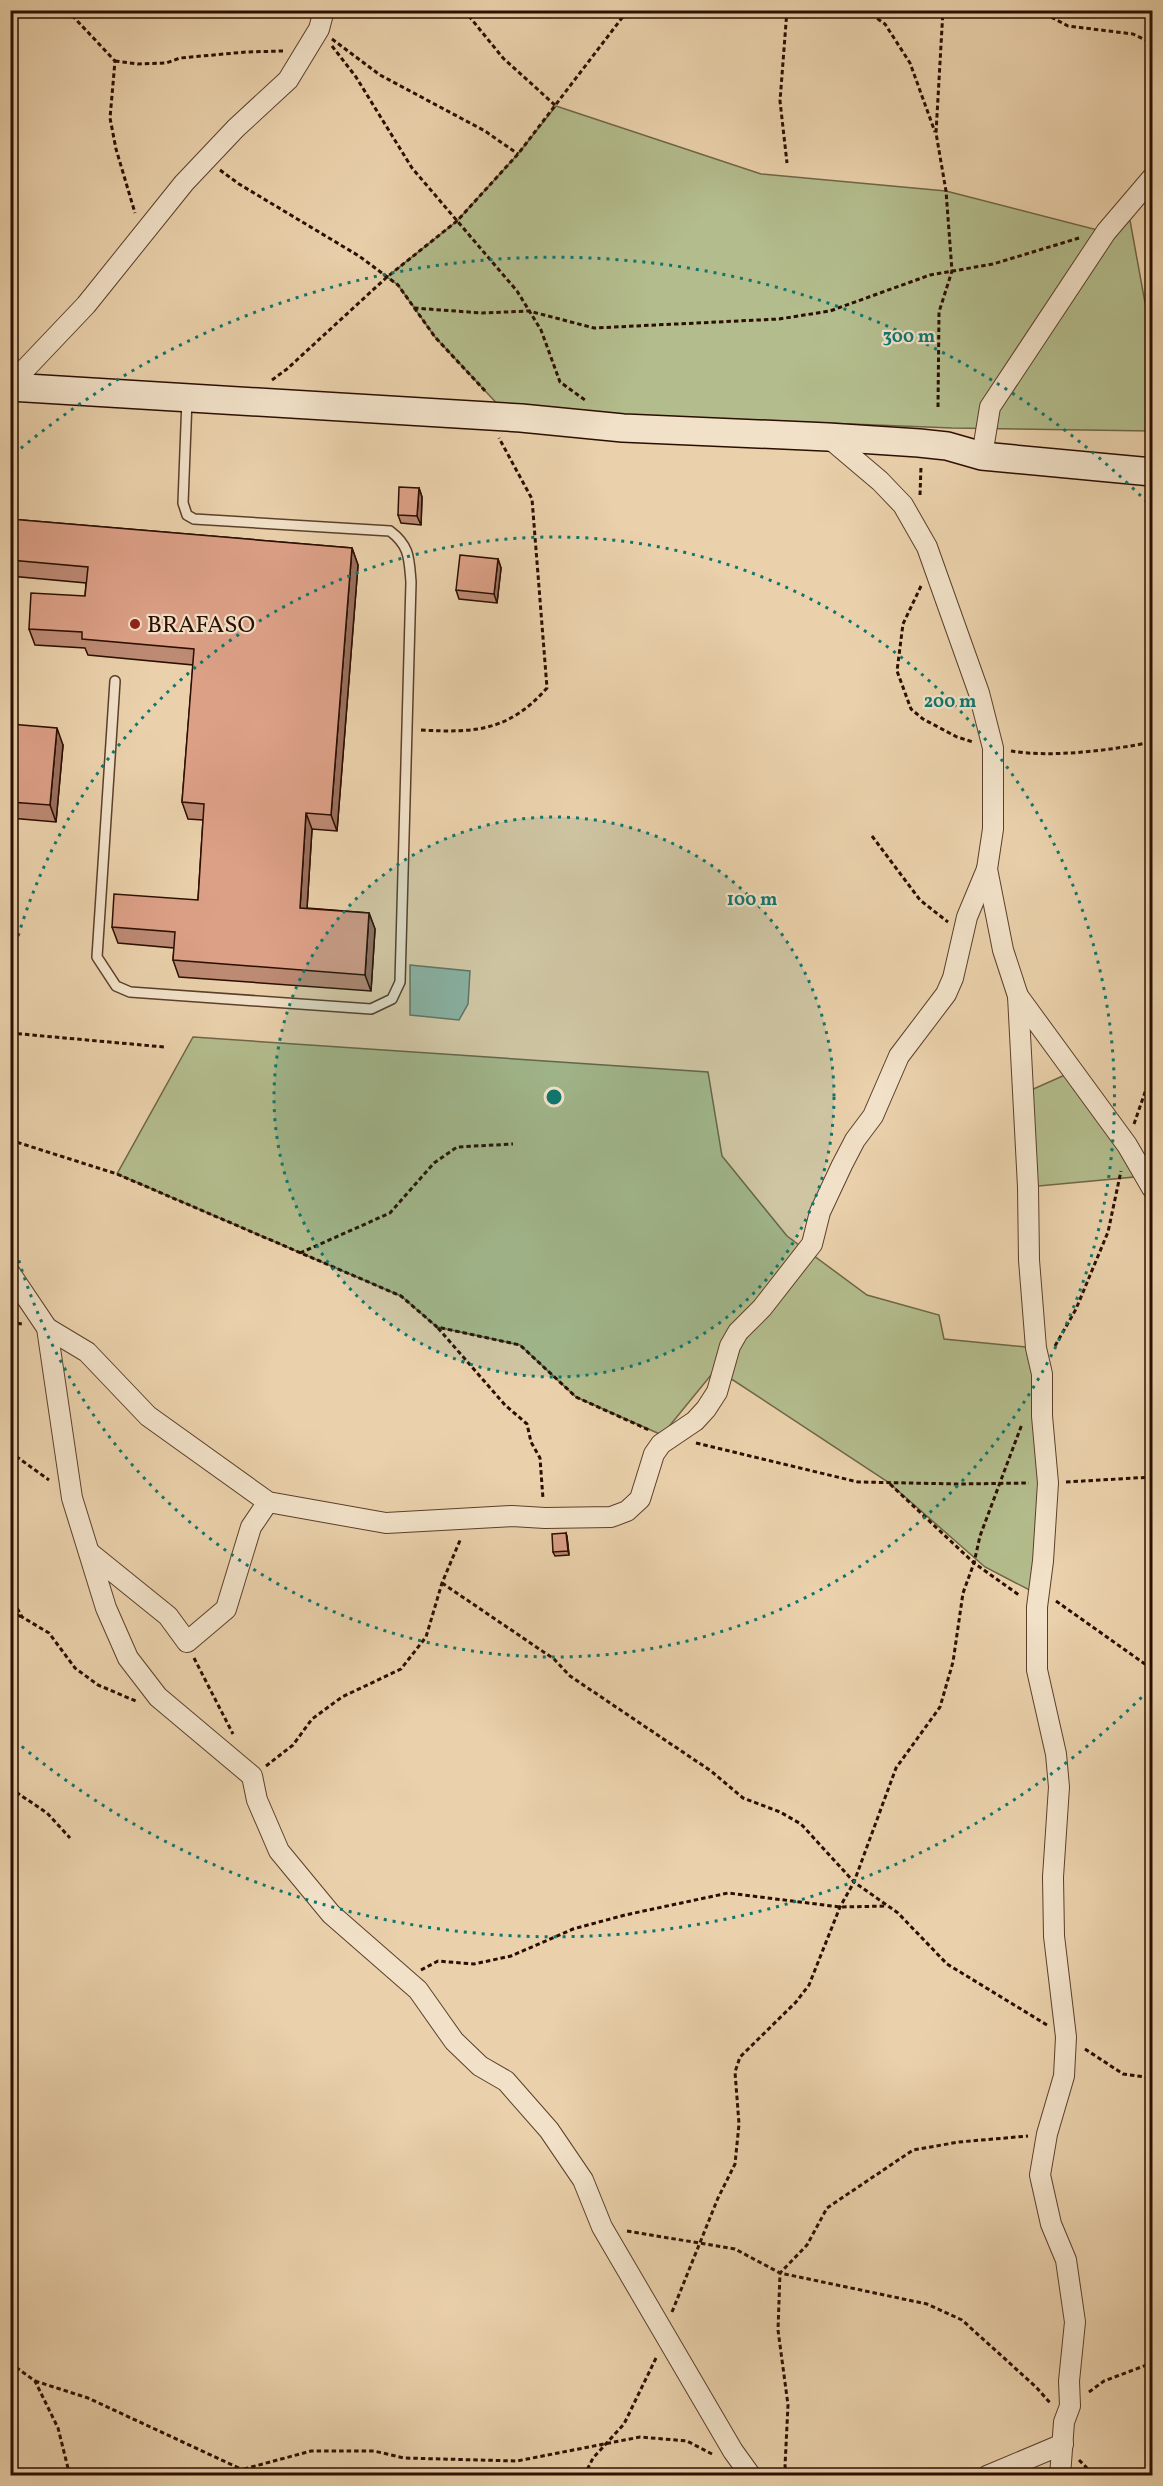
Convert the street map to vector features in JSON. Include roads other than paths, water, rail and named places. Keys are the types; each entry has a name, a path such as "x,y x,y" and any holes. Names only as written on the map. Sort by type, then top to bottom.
{"street":[{"path":"10,386 86,305 143,237 184,183 236,128 288,80 307,50 321,20"},
{"path":"982,456 990,407 1106,232 1152,178"},
{"path":"10,386 187,398 487,405 623,428 828,437 947,446 982,456 1152,472"},
{"path":"10,1273 47,1328 87,1352 148,1416 268,1502 386,1523 469,1518 611,1517 627,1511 640,1499 654,1454 668,1437 694,1421 706,1409 717,1392 730,1346 738,1332 762,1308 812,1244 820,1212 830,1189 855,1140 873,1116 899,1056 946,994 975,894 987,869 993,829 993,748 979,693 927,547 903,505 880,481 828,437"},
{"path":"987,869 1003,950 1018,996 1028,1187 1029,1260 1036,1348 1042,1374 1042,1416 1048,1483 1038,1598 1037,1670 1056,1754 1059,1787 1053,1877 1054,1936 1066,2037 1064,2076 1047,2134 1040,2175 1051,2224 1066,2260 1075,2322 1069,2381 1070,2406 1064,2422 1060,2475"},
{"path":"1018,996 1127,1145 1152,1188"},
{"path":"47,1328 72,1498 106,1608 128,1658 158,1697 252,1776 257,1800 279,1851 331,1914 418,1990 454,2042 480,2066 506,2081 549,2130 583,2180 602,2227 733,2451 750,2474"},
{"path":"90,1553 168,1616 186,1642 226,1609 251,1527 268,1502"},
{"path":"987,2475 1063,2444"}],"lane":[{"path":"115,681 97,957 116,986 130,992 371,1009 392,999 400,982 411,582 408,553 401,539 390,531 194,519 187,515 183,503 187,398"}],"place":[{"name":"BRAFASO","path":"135,624"}]}
